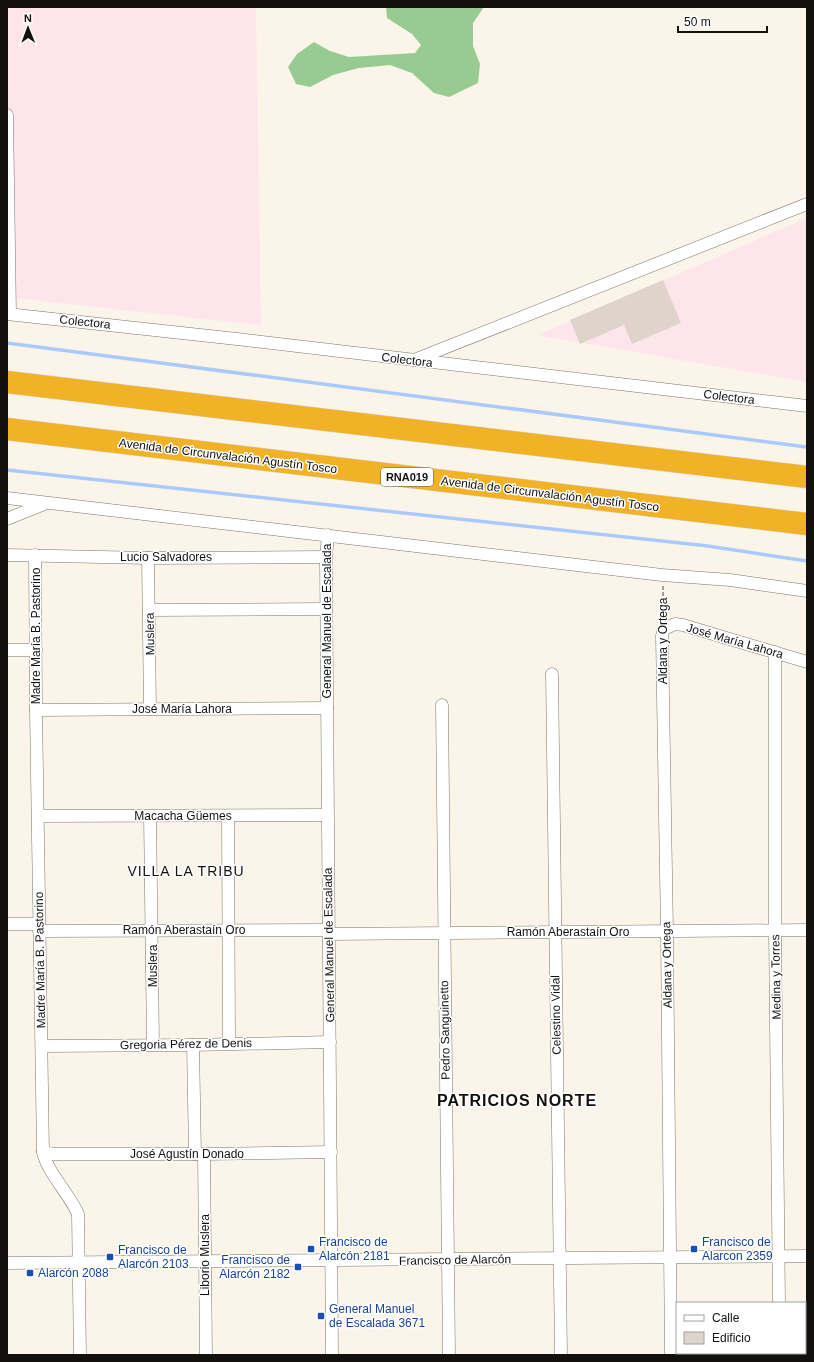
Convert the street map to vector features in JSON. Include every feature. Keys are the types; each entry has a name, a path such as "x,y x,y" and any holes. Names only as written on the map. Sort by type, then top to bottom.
{"highway":[{"path":"7,382 807,477"},
{"name":"Avenida de Circunvalación Agustín Tosco","path":"7,429 807,524"},
{"path":"7,442 133,445"}],"street":[{"path":"7,115 8,314"},
{"path":"413,360 807,204"},
{"name":"Colectora","path":"8,314 807,406"},
{"path":"7,498 662,575 730,580 807,591"},
{"path":"7,519 48,503"},
{"name":"General Manuel de Escalada","path":"328,535 326,557 327,815 332,1355"},
{"name":"Lucio Salvadores","path":"7,555 148,558 326,557"},
{"name":"Madre María B. Pastorino","path":"36,555 36,710 39,816 39,927 43,1152 45,1161 73,1203 78,1214 80,1355"},
{"name":"Muslera","path":"148,558 150,709"},
{"path":"149,610 326,609"},
{"name":"José María Lahora","path":"664,629 675,624 683,625 807,662"},
{"name":"Aldana y Ortega","path":"664,629 662,636 667,932 671,1355"},
{"path":"7,650 36,650"},
{"name":"Medina y Torres","path":"775,652 775,931 779,1302"},
{"name":"Celestino Vidal","path":"552,674 561,1355"},
{"name":"Pedro Sanguinetto","path":"442,705 449,1355"},
{"name":"José María Lahora","path":"36,710 327,708"},
{"name":"Macacha Güemes","path":"39,816 327,815"},
{"name":"Muslera","path":"150,816 153,930 153,1045"},
{"path":"228,816 229,1044"},
{"name":"Ramón Aberastaín Oro","path":"7,924 39,927 153,930 444,933 807,930"},
{"name":"Gregoria Pérez de Denis","path":"42,1046 330,1042"},
{"name":"Liborio Muslera","path":"193,1045 205,1262 206,1355"},
{"name":"José Agustín Donado","path":"43,1152 53,1154 200,1154 331,1152"},
{"name":"Francisco de Alarcón","path":"7,1263 807,1256"}],"path":[{"name":"Aldana y Ortega","path":"662,575 664,629"}],"shaded area":[{"path":"7,7 256,7 261,325 7,297"},
{"path":"807,218 807,382 538,335"}],"green space":[{"path":"386,7 484,7 473,23 473,46 480,64 478,83 449,97 434,93 412,73 390,65 359,68 333,75 310,87 296,84 288,67 297,54 314,42 330,51 349,57 415,53 421,45 412,34 387,18"}],"building":[{"path":"663,280 681,323 632,344 624,325 580,344 570,320"}],"waterway":[{"path":"7,343 807,447"},
{"path":"7,470 708,546 807,561"}],"place":[{"name":"Francisco de Alarcón 2181","path":"311,1249"},
{"name":"Francisco de Alarcon 2359","path":"694,1249"},
{"name":"Francisco de Alarcón 2103","path":"110,1257"},
{"name":"Francisco de Alarcón 2182","path":"298,1267"},
{"name":"Alarcón 2088","path":"30,1273"},
{"name":"General Manuel de Escalada 3671","path":"321,1316"}],"district":[{"name":"VILLA LA TRIBU","path":"186,871"},
{"name":"PATRICIOS NORTE","path":"517,1100"}]}
